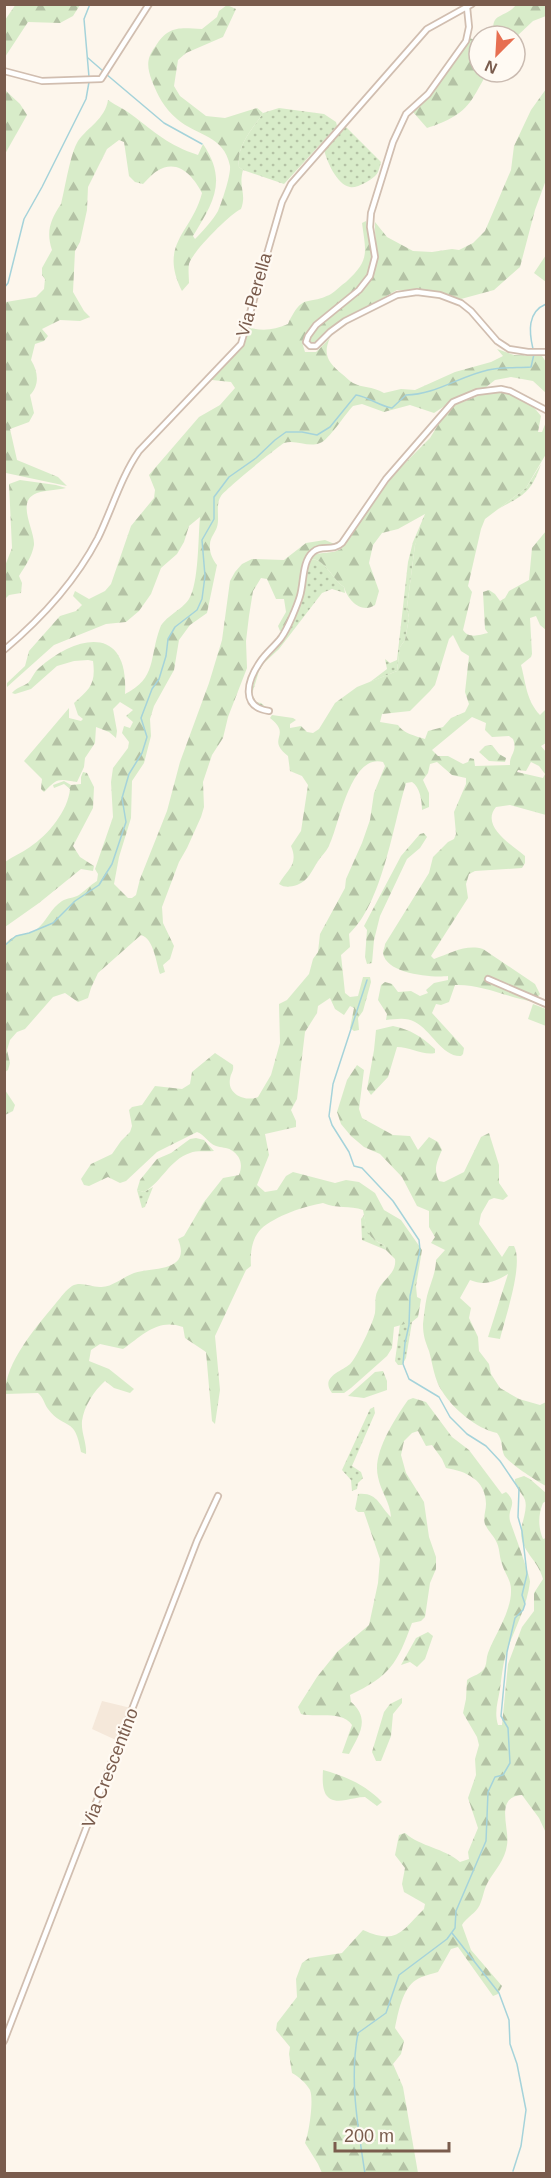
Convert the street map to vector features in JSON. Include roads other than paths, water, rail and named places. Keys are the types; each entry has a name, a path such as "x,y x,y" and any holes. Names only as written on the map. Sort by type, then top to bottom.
{"street":[{"path":"4,70 42,81 101,79 149,4"},
{"path":"468,6 470,27 466,41 428,94 406,114 393,142 371,213 370,227 375,257 370,276 359,290 316,325 306,342 310,346 316,346 345,321 397,295 417,292 440,295 458,302 471,311 503,346 513,351 544,352"},
{"name":"Via Perella","path":"4,650 28,630 80,570 140,451 241,344 282,202 291,184 427,30 437,22 468,6"},
{"path":"269,711 258,708 251,702 248,695 250,686 258,664 287,628 300,595 306,564 312,552 318,549 336,548 342,543 386,479 453,402 477,392 501,389 510,391 546,410"},
{"path":"488,979 546,1004"},
{"name":"Via Crescentino","path":"4,2041 197,1541 218,1496"}],"waterway":[{"path":"89,77 84,19 90,4"},
{"path":"88,58 103,71"},
{"path":"106,74 164,123 202,144"},
{"path":"4,288 8,283 24,219 86,99 89,82"},
{"path":"533,349 530,329 532,317 546,304"},
{"path":"4,946 16,936 53,923 75,901 99,885 112,864 126,822 122,798 129,774 142,753 147,737 141,718 152,689 159,679 168,639 175,627 197,610 202,599 205,576 202,540 214,519 214,497 229,477 256,458 286,432 317,435 330,427 356,395 392,408 406,395 437,389 488,370 531,367 534,354"},
{"path":"365,2174 354,2086 358,2033 386,2013 399,1975 447,1939 455,1928 456,1911 486,1841 488,1792 495,1777 503,1775 510,1763 508,1728 501,1716 507,1652 515,1618 523,1610 525,1604 522,1595 527,1574 518,1517 519,1489 500,1461 486,1446 467,1434 450,1417 439,1397 409,1379 403,1364 409,1325 410,1296 420,1250 419,1240 393,1201 362,1168 354,1166 329,1116 333,1084 367,980"},
{"path":"452,1933 499,1993 509,2020 510,2044 517,2064 526,2110 521,2146 513,2171"}]}
